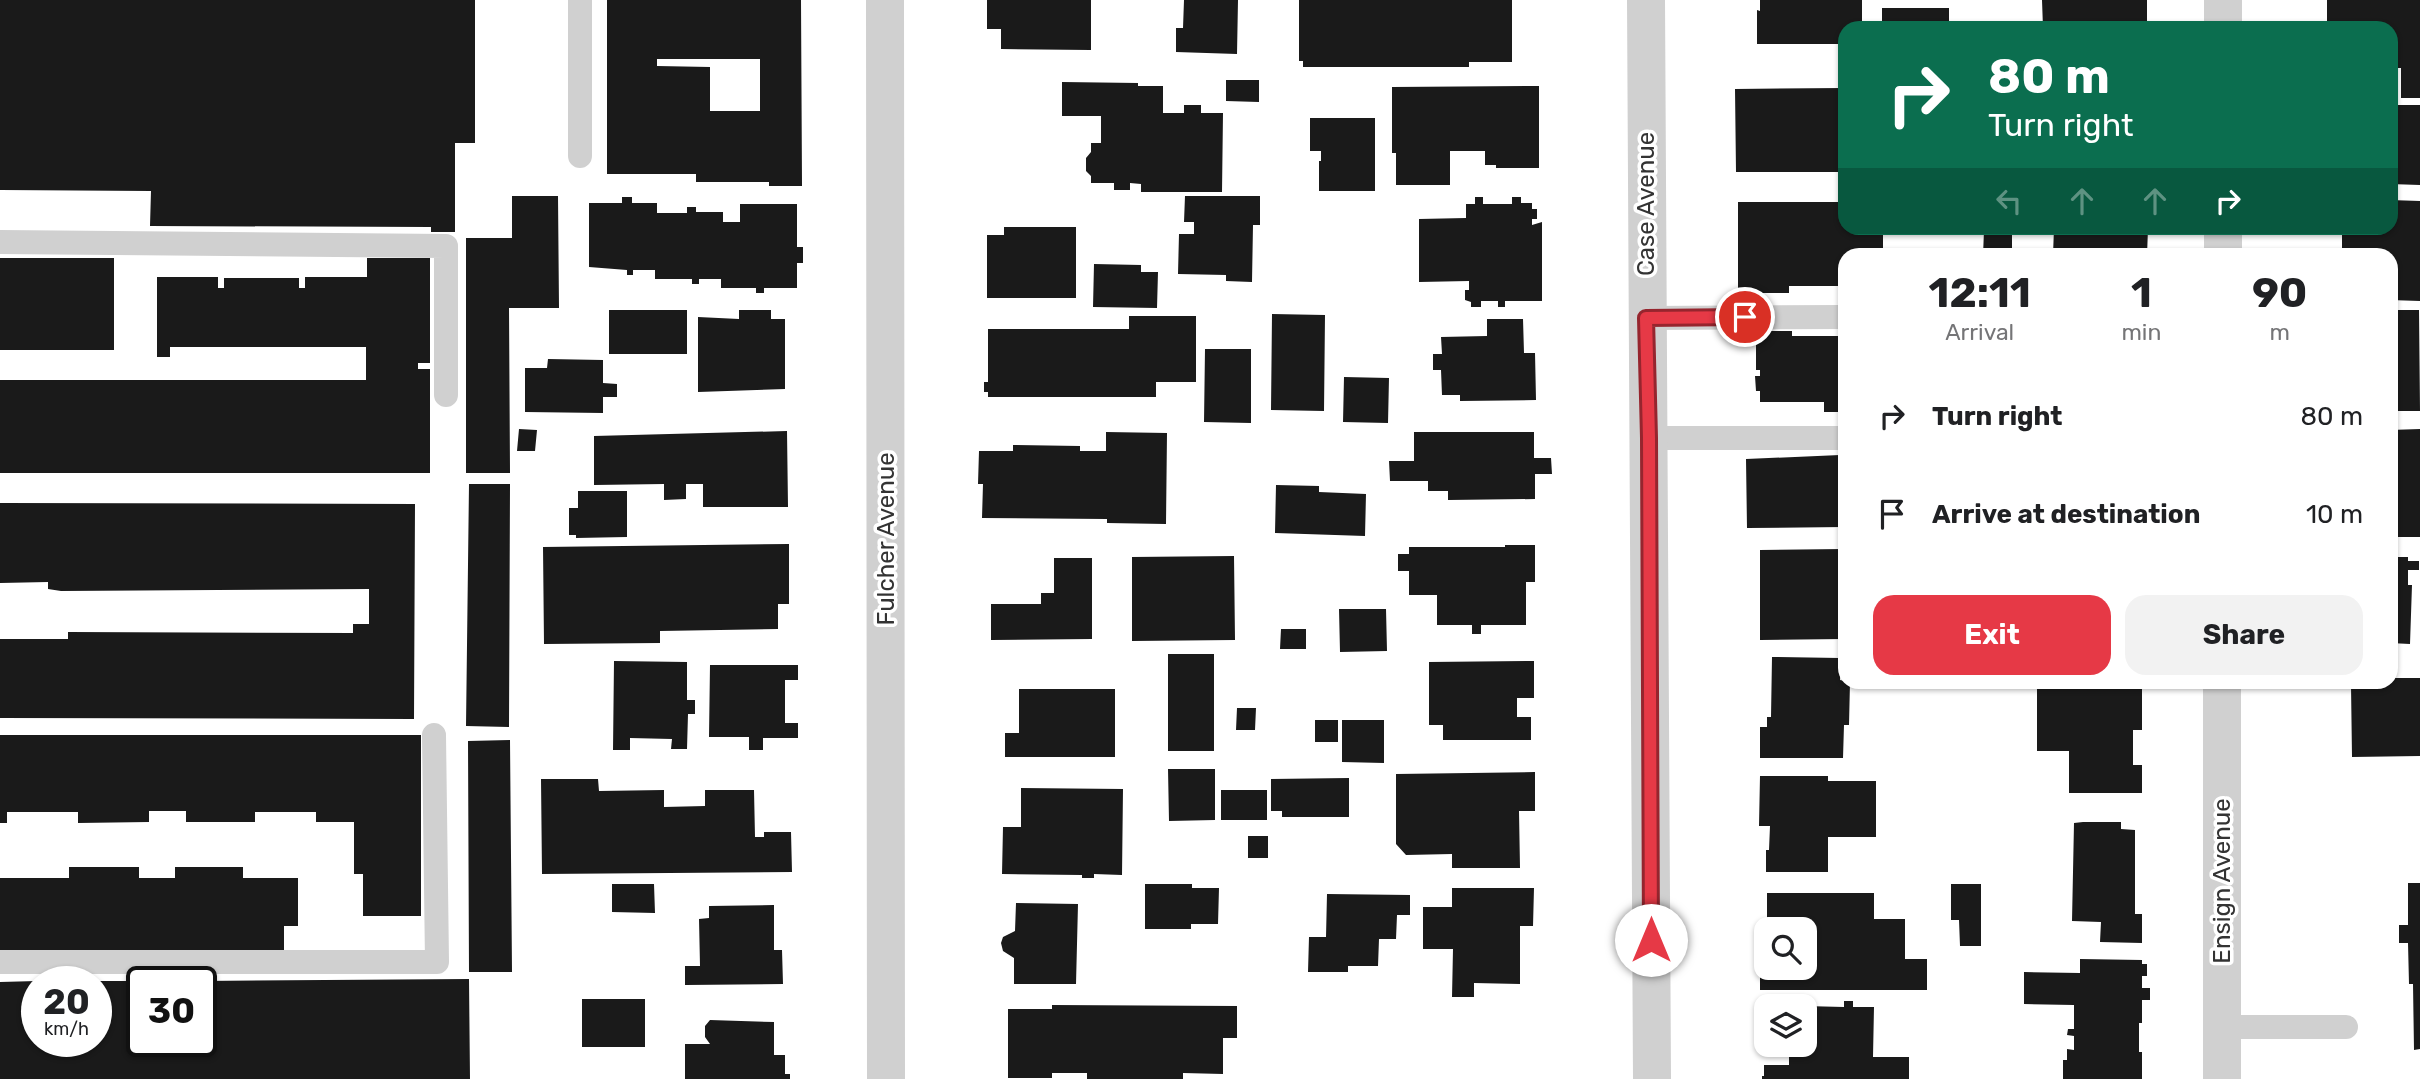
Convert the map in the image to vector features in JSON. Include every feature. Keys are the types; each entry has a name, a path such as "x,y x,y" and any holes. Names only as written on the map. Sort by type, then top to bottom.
{"street":[{"name":"Fulcher Avenue","path":"885,0 886,1079"},
{"name":"Case Avenue","path":"1646,0 1652,1079"},
{"path":"2223,0 2223,21"},
{"name":"Ensign Avenue","path":"2222,689 2222,1079"}],"lane":[{"path":"580,0 580,156"},
{"path":"0,242 446,246 446,395"},
{"path":"1646,318 1838,317"},
{"path":"1649,438 1838,438"},
{"path":"0,962 437,962 434,736"},
{"path":"2222,1027 2346,1027"}],"building":[{"path":"0,0 475,0 475,143 455,143 455,232 431,232 431,227 150,226 151,191 0,190"},
{"path":"607,0 801,0 802,186 769,186 769,182 696,182 696,174 607,174","holes":["657,59 760,59 760,111 710,111 710,67 657,66"]},
{"path":"987,0 1091,0 1091,50 1001,49 1001,29 987,29"},
{"path":"1184,0 1238,0 1237,54 1176,52 1176,28 1183,28"},
{"path":"1299,0 1512,0 1512,62 1469,62 1469,67 1303,67 1303,61 1299,61"},
{"path":"1760,0 1862,0 1862,21 1838,21 1838,44 1757,44 1757,10 1760,11"},
{"path":"2042,0 2147,0 2147,21 2043,21"},
{"path":"2327,0 2420,0 2420,98 2401,98 2398,21 2327,21"},
{"path":"1882,8 1949,8 1949,21 1882,21"},
{"path":"1226,80 1259,80 1259,102 1226,101"},
{"path":"1062,82 1163,86 1163,113 1184,113 1184,105 1201,105 1201,113 1223,113 1222,192 1141,192 1141,184 1130,183 1130,190 1114,190 1114,183 1091,183 1091,176 1086,171 1086,158 1091,152 1091,143 1101,143 1101,116 1062,116"},
{"path":"1539,86 1539,168 1496,168 1496,165 1485,165 1485,151 1450,151 1450,185 1396,185 1396,153 1392,153 1392,87"},
{"path":"1838,88 1838,172 1736,172 1735,89"},
{"path":"2398,105 2420,105 2420,185 2398,184"},
{"path":"1310,118 1375,118 1375,191 1319,191 1321,151 1310,151"},
{"path":"512,196 558,196 559,308 509,308 510,473 466,473 466,238 512,238"},
{"path":"1185,196 1260,196 1260,225 1253,225 1252,282 1226,281 1226,275 1178,274 1179,234 1194,234 1194,222 1184,222"},
{"path":"622,197 632,197 632,203 657,203 657,213 687,213 687,207 696,207 696,212 723,212 723,222 740,222 740,204 797,204 797,247 803,247 803,263 797,263 797,288 764,288 764,293 756,293 756,288 721,288 721,279 699,279 699,284 692,284 692,279 655,279 655,270 633,270 633,275 627,275 627,270 589,267 589,203 622,203"},
{"path":"1475,197 1483,197 1483,204 1512,204 1512,197 1521,197 1521,203 1532,203 1532,209 1537,209 1537,219 1532,219 1532,225 1542,222 1542,301 1505,301 1505,307 1498,307 1498,301 1481,301 1481,307 1471,307 1471,302 1465,300 1469,281 1419,282 1419,219 1466,218 1466,204 1475,204"},
{"path":"2398,200 2420,201 2420,301 2398,300 2398,248 2342,248 2342,235 2398,235"},
{"path":"1738,202 1838,202 1838,235 1883,235 1883,248 1838,248 1838,286 1789,286 1789,293 1738,293"},
{"path":"1004,227 1076,227 1076,298 987,298 987,235 1004,235"},
{"path":"1984,235 2012,235 2012,248 1983,248"},
{"path":"2054,235 2148,235 2147,248 2053,248"},
{"path":"0,258 114,258 114,350 0,350"},
{"path":"367,258 430,258 430,363 418,363 418,369 430,369 430,473 0,473 0,380 366,380 366,347 170,347 170,357 157,357 157,277 218,277 218,288 224,288 224,278 299,278 299,288 305,288 305,277 367,277"},
{"path":"1094,264 1141,265 1141,272 1158,272 1157,308 1093,307"},
{"path":"609,310 687,310 687,354 609,354"},
{"path":"739,310 771,310 771,319 785,319 785,389 698,392 698,317 739,319"},
{"path":"2398,310 2419,310 2420,411 2398,411"},
{"path":"1272,314 1325,315 1324,411 1271,410"},
{"path":"1129,316 1196,316 1196,382 1156,382 1156,397 988,397 988,392 984,392 984,382 988,382 988,329 1129,329"},
{"path":"1487,319 1523,319 1524,353 1535,353 1536,400 1460,401 1460,395 1442,395 1441,370 1433,370 1433,354 1442,354 1441,337 1487,336"},
{"path":"1766,331 1792,331 1792,336 1838,336 1838,412 1824,412 1824,402 1760,402 1755,376 1760,376 1760,370 1756,370 1756,337 1766,337"},
{"path":"1205,349 1251,349 1251,423 1204,422"},
{"path":"548,359 603,360 603,383 617,384 617,397 603,397 603,413 525,412 525,368 547,368"},
{"path":"1344,377 1389,378 1388,423 1343,422"},
{"path":"519,429 537,430 535,451 517,451"},
{"path":"2420,429 2420,537 2398,537 2398,430"},
{"path":"787,431 788,507 703,507 703,484 686,484 686,499 664,500 664,484 594,485 594,436"},
{"path":"1106,432 1167,433 1166,524 1107,523 1107,519 982,518 983,484 978,484 979,451 1013,451 1013,445 1080,446 1080,451 1106,451"},
{"path":"1414,432 1534,432 1534,458 1551,458 1552,474 1535,474 1535,499 1448,500 1448,491 1428,491 1428,481 1390,481 1389,461 1414,461"},
{"path":"1838,455 1838,527 1747,528 1746,459"},
{"path":"469,484 510,484 509,727 466,726"},
{"path":"1276,485 1319,486 1319,492 1366,494 1365,536 1275,533"},
{"path":"578,491 627,491 627,537 576,538 576,535 569,535 569,508 578,508"},
{"path":"0,503 415,504 414,719 0,718 0,639 68,639 68,632 353,633 353,624 369,624 369,589 61,591 48,589 48,582 0,583"},
{"path":"789,544 789,604 778,604 778,629 660,631 660,643 544,644 543,547"},
{"path":"1535,545 1535,582 1526,582 1526,625 1481,625 1481,634 1472,634 1472,625 1437,625 1437,595 1409,595 1409,571 1398,571 1398,554 1409,554 1409,547"},
{"path":"1838,549 1838,639 1760,640 1760,550"},
{"path":"1234,556 1235,640 1132,641 1132,557"},
{"path":"2398,557 2419,561 2419,570 2408,570 2408,585 2412,585 2410,644 2398,643"},
{"path":"1054,558 1092,558 1092,639 991,640 991,604 1041,604 1041,593 1054,593"},
{"path":"1339,609 1386,609 1387,651 1340,652"},
{"path":"1281,629 1306,629 1306,649 1280,649"},
{"path":"1168,654 1214,654 1214,751 1168,751"},
{"path":"1772,657 1838,658 1838,689 1850,689 1849,725 1844,725 1843,758 1760,758 1760,727 1767,727 1767,717 1771,717"},
{"path":"614,661 687,662 687,700 695,700 695,714 688,714 687,749 671,749 672,739 630,738 630,750 613,750"},
{"path":"1534,661 1534,698 1517,698 1517,717 1531,717 1531,740 1443,740 1443,725 1429,725 1429,662"},
{"path":"710,665 798,665 798,680 785,680 785,723 798,723 798,738 763,738 763,750 749,750 749,737 709,737"},
{"path":"2398,678 2420,678 2420,756 2352,757 2351,689 2398,689"},
{"path":"1019,689 1115,689 1115,757 1005,757 1005,733 1019,733"},
{"path":"2037,689 2142,689 2142,730 2133,730 2133,765 2142,765 2142,793 2069,793 2069,751 2037,751"},
{"path":"1237,708 1256,708 1255,730 1236,730"},
{"path":"1315,720 1338,720 1338,742 1315,742"},
{"path":"1342,720 1384,720 1384,763 1342,762"},
{"path":"0,735 421,735 421,916 363,916 363,874 354,874 354,822 316,822 316,812 255,812 255,822 186,822 186,811 149,811 149,822 78,823 78,812 7,812 7,823 0,823"},
{"path":"510,740 512,972 469,972 468,741"},
{"path":"1168,769 1215,769 1215,820 1169,821"},
{"path":"1535,772 1535,811 1519,811 1520,868 1452,868 1452,854 1406,855 1396,844 1396,774"},
{"path":"1760,776 1828,776 1828,781 1876,781 1876,837 1828,837 1828,872 1766,872 1770,826 1759,826"},
{"path":"1349,778 1349,817 1282,817 1282,811 1271,811 1271,779"},
{"path":"541,779 598,779 599,791 664,790 664,807 705,806 705,790 754,790 755,837 764,837 764,832 791,832 792,872 542,874"},
{"path":"1021,788 1123,789 1122,875 1094,874 1094,878 1082,878 1082,875 1002,874 1003,827 1021,827"},
{"path":"1221,790 1267,790 1267,820 1221,820"},
{"path":"2121,822 2121,829 2135,830 2135,914 2142,914 2142,943 2100,942 2101,922 2072,921 2074,823"},
{"path":"1248,836 1268,836 1268,858 1248,858"},
{"path":"69,867 139,867 139,878 175,878 175,867 243,867 243,878 298,878 298,926 284,926 284,954 0,954 0,878 69,878"},
{"path":"2408,883 2420,883 2420,1049 2414,1050 2413,984 2409,984 2408,943 2399,943 2399,925 2408,925"},
{"path":"612,884 654,884 655,913 612,912"},
{"path":"1145,884 1192,884 1192,888 1219,888 1218,924 1191,924 1191,929 1145,929"},
{"path":"1951,884 1981,884 1981,946 1960,946 1959,920 1951,920"},
{"path":"1452,888 1534,888 1533,926 1520,926 1520,984 1474,983 1474,997 1452,997 1453,949 1423,949 1423,907 1452,907"},
{"path":"1767,893 1874,893 1874,919 1905,919 1905,959 1927,959 1927,990 1760,990 1760,980 1817,980 1817,917 1767,917"},
{"path":"1327,894 1410,895 1410,915 1397,915 1396,939 1379,939 1378,966 1348,966 1348,972 1308,972 1309,937 1326,937"},
{"path":"1016,903 1078,904 1076,984 1014,984 1014,958 1003,951 1001,943 1003,937 1015,931"},
{"path":"774,905 774,950 782,950 783,984 685,985 685,966 700,966 699,919 709,918 709,906"},
{"path":"2080,959 2142,960 2142,964 2147,964 2147,976 2142,976 2142,988 2150,988 2150,1000 2142,1000 2142,1023 2139,1023 2142,1079 2063,1079 2063,1060 2067,1060 2067,1049 2074,1050 2074,1036 2067,1035 2068,1029 2074,1029 2074,1005 2024,1004 2024,972 2080,973"},
{"path":"469,979 470,1079 0,1079 0,982 21,981 21,1057 112,1057 112,981 126,981 126,1057 217,1057 217,981"},
{"path":"582,999 645,999 645,1047 582,1047"},
{"path":"1844,1001 1853,1001 1853,1007 1874,1007 1873,1057 1909,1057 1909,1079 1762,1079 1764,1065 1789,1065 1789,1057 1817,1057 1817,1006 1844,1007"},
{"path":"1052,1005 1237,1006 1237,1038 1223,1038 1223,1074 1183,1073 1183,1079 1087,1079 1087,1073 1052,1073 1052,1078 1008,1078 1008,1009 1052,1009"},
{"path":"710,1020 774,1022 774,1055 785,1055 785,1074 790,1074 790,1079 685,1079 685,1044 710,1044 705,1037 705,1026"}],"route":[{"path":"1651,940 1646,318 1745,317"}]}
